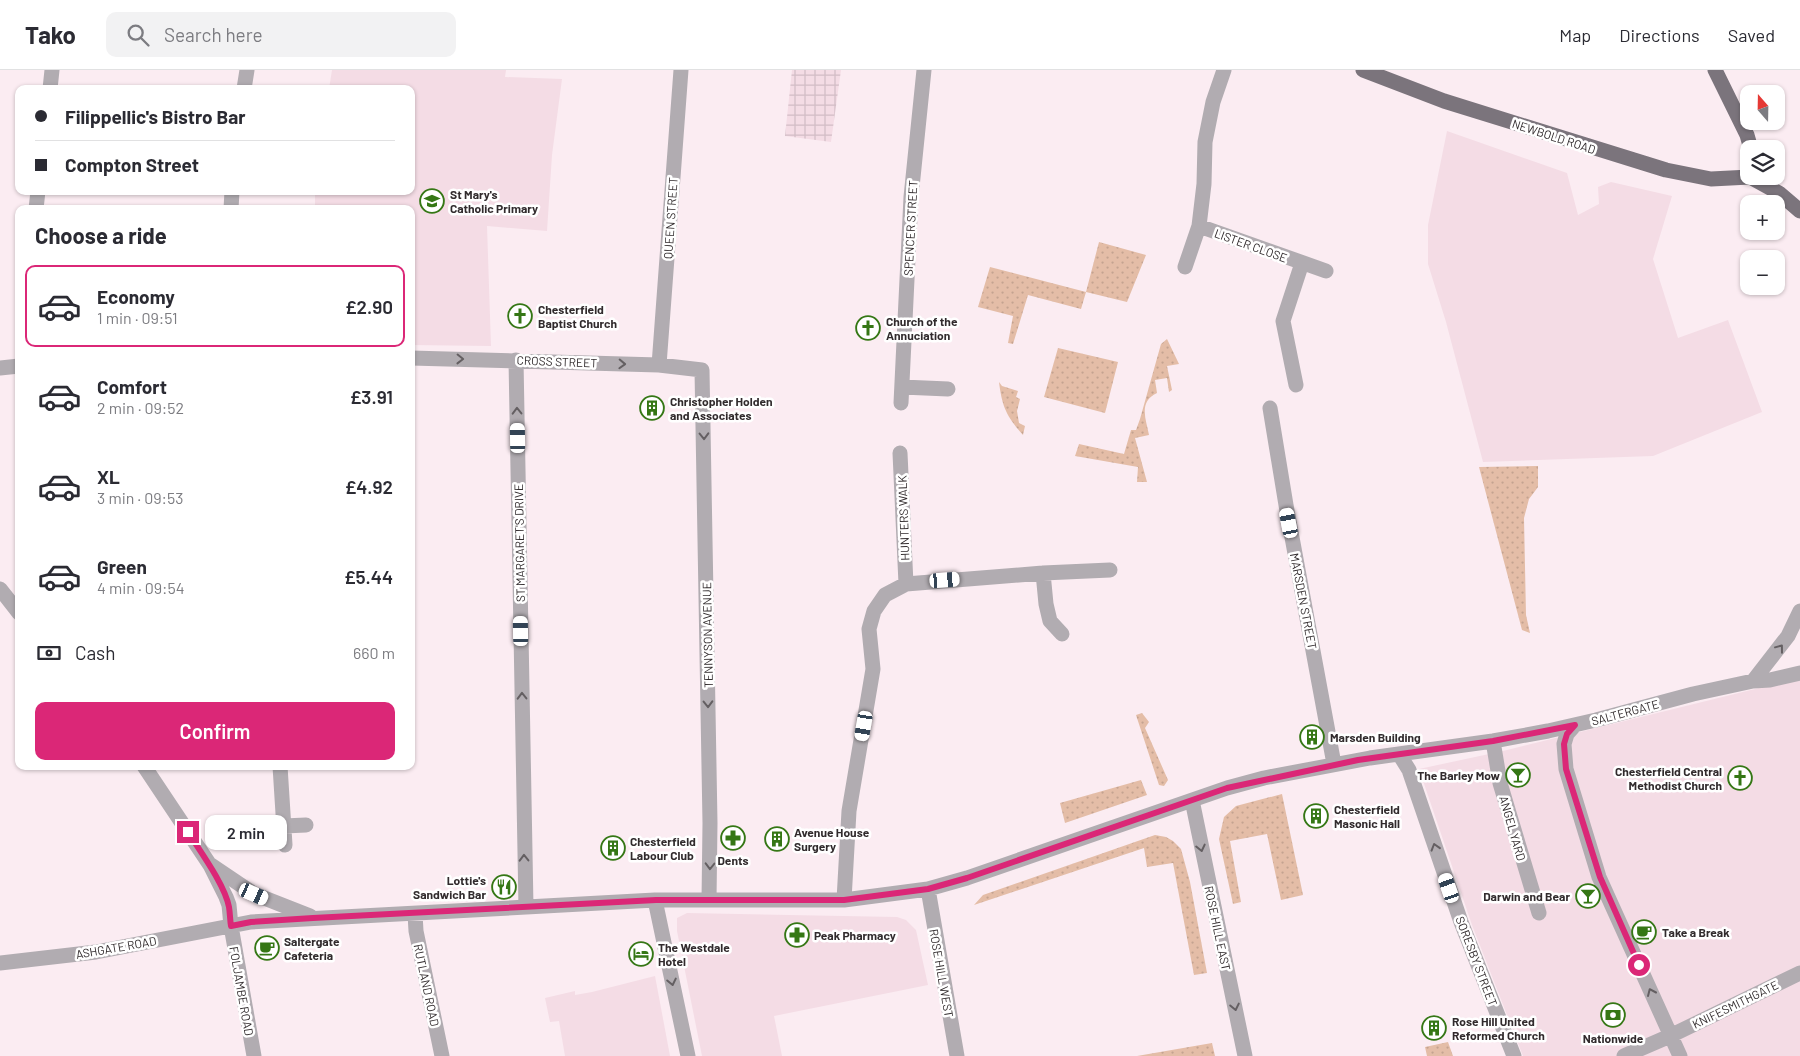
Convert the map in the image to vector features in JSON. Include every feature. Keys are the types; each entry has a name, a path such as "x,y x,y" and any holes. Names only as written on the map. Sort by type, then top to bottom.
{"main road":[{"name":"NEWBOLD ROAD","path":"1364,70 1444,101 1666,170 1711,179 1740,178"},
{"path":"1715,70 1748,140"},
{"path":"1764,185 1779,193 1800,210"}],"street":[{"path":"50,85 52,70"},
{"path":"245,85 247,70"},
{"name":"QUEEN STREET","path":"659,365 681,70"},
{"name":"SPENCER STREET","path":"901,403 911,197 924,70"},
{"path":"1185,267 1200,226 1205,142 1213,102 1224,70"},
{"name":"LISTER CLOSE","path":"1200,226 1326,271"},
{"name":"LISTER CLOSE","path":"1296,385 1284,321 1302,263"},
{"name":"CROSS STREET","path":"415,358 659,365 702,370"},
{"name":"ST MARGARET'S DRIVE","path":"516,360 526,907"},
{"path":"0,368 15,366"},
{"name":"TENNYSON AVENUE","path":"702,370 710,814 709,900"},
{"path":"902,387 948,389"},
{"name":"MARSDEN STREET","path":"1270,408 1334,764"},
{"name":"HUNTERS WALK","path":"900,453 906,584"},
{"path":"844,900 849,811 873,669 869,629 874,611 885,594 906,584 1043,573 1110,570"},
{"path":"1043,573 1046,604 1050,621 1062,634"},
{"path":"0,589 15,609"},
{"path":"1753,681 1788,636 1800,611"},
{"name":"SALTERGATE","path":"231,926 251,922 313,918 656,900 844,900 928,889 967,878 1236,785 1334,764 1493,741 1575,725 1753,681 1770,680 1800,673"},
{"path":"1575,725 1567,734 1564,744 1566,769 1600,877 1680,1056"},
{"name":"ANGEL YARD","path":"1493,741 1500,783 1539,913"},
{"name":"SORESBY STREET","path":"1399,754 1409,770 1458,914 1514,1056"},
{"name":"FOLJAMBE ROAD","path":"147,770 210,865 226,897 229,905 254,1056"},
{"path":"280,770 285,845"},
{"name":"ROSE HILL EAST","path":"1192,800 1245,1056"},
{"path":"284,826 306,825"},
{"path":"210,865 254,894 313,918"},
{"name":"ROSE HILL WEST","path":"928,889 956,1054"},
{"path":"656,900 688,1056"},
{"name":"RUTLAND ROAD","path":"415,914 416,931 442,1056"},
{"name":"ASHGATE ROAD","path":"0,963 96,952 231,926"},
{"name":"KNIFESMITHGATE","path":"1624,1056 1670,1036 1800,972"}],"shaded area":[{"name":"St Mary's Catholic Primary","path":"332,70 506,70 505,77 562,79 552,155 547,231 487,226 491,346 415,345 415,205 315,205 315,195 415,195 415,85 330,85"},
{"path":"792,70 841,70 831,142 785,136"},
{"path":"1447,131 1567,173 1578,215 1599,204 1598,187 1611,182 1672,196 1653,259 1678,338 1728,320 1762,412 1653,456 1483,462 1446,322 1428,264 1428,225"},
{"path":"1099,242 1146,255 1127,302 1086,292"},
{"path":"990,267 1086,292 1081,309 1028,295 1013,344 1008,343 1013,316 978,307"},
{"path":"1167,339 1179,364 1167,366 1172,390 1169,392 1167,378 1155,380 1157,393 1147,401 1145,406 1145,417 1149,435 1135,438 1147,482 1137,482 1138,467 1075,456 1079,444 1124,454 1131,430 1136,430 1140,419 1161,344"},
{"path":"1058,348 1118,362 1105,413 1044,397"},
{"path":"999,382 1002,386 1018,391 1016,397 1020,399 1017,411 1019,423 1025,426 1023,435 1006,411"},
{"path":"1538,466 1538,487 1529,499 1524,518 1526,615 1530,633 1522,630 1479,467"},
{"path":"1800,675 1800,1056 1523,1056 1472,925 1419,769 1503,751 1755,689"},
{"path":"1142,713 1149,722 1145,728 1168,780 1164,786 1159,785 1136,715"},
{"path":"1141,780 1147,795 1065,823 1060,803"},
{"path":"1282,794 1303,895 1281,900 1267,834 1230,841 1241,902 1233,904 1219,839 1224,817 1236,806"},
{"path":"1155,835 1166,837 1181,849 1190,882 1207,973 1194,975 1173,863 1147,867 1144,848 974,905 983,895"},
{"path":"687,913 897,917 906,920 916,930 928,985 774,1016 782,1056 702,1056 677,931 677,918"},
{"path":"655,976 670,1056 565,1056 559,1021 550,1022 545,998 575,991 575,995 592,992"},
{"path":"1448,1042 1453,1056 1427,1056 1425,1047"},
{"path":"1212,1043 1215,1056 1137,1056"}],"place":[{"name":"St Mary's Catholic Primary","path":"432,201"},
{"name":"Chesterfield Baptist Church","path":"520,316"},
{"name":"Church of the Annuciation","path":"868,328"},
{"name":"Christopher Holden and Associates","path":"652,408"},
{"name":"Marsden Building","path":"1312,737"},
{"name":"The Barley Mow","path":"1518,775"},
{"name":"Chesterfield Central Methodist Church","path":"1740,778"},
{"name":"Chesterfield Masonic Hall","path":"1316,816"},
{"name":"Dents","path":"733,838"},
{"name":"Avenue House Surgery","path":"777,839"},
{"name":"Chesterfield Labour Club","path":"613,848"},
{"name":"Lottie's Sandwich Bar","path":"504,887"},
{"name":"Darwin and Bear","path":"1588,896"},
{"name":"Take a Break","path":"1644,932"},
{"name":"Peak Pharmacy","path":"797,935"},
{"name":"Saltergate Cafeteria","path":"267,948"},
{"name":"The Westdale Hotel","path":"641,954"},
{"name":"Nationwide","path":"1613,1015"},
{"name":"Rose Hill United Reformed Church","path":"1434,1028"}],"route":[{"path":"188,832 210,865 226,897 229,905 231,926 251,922 313,918 656,900 844,900 928,889 967,878 1227,788 1264,778 1358,760 1493,741 1575,725 1567,734 1564,744 1566,769 1600,877 1639,965"}]}
